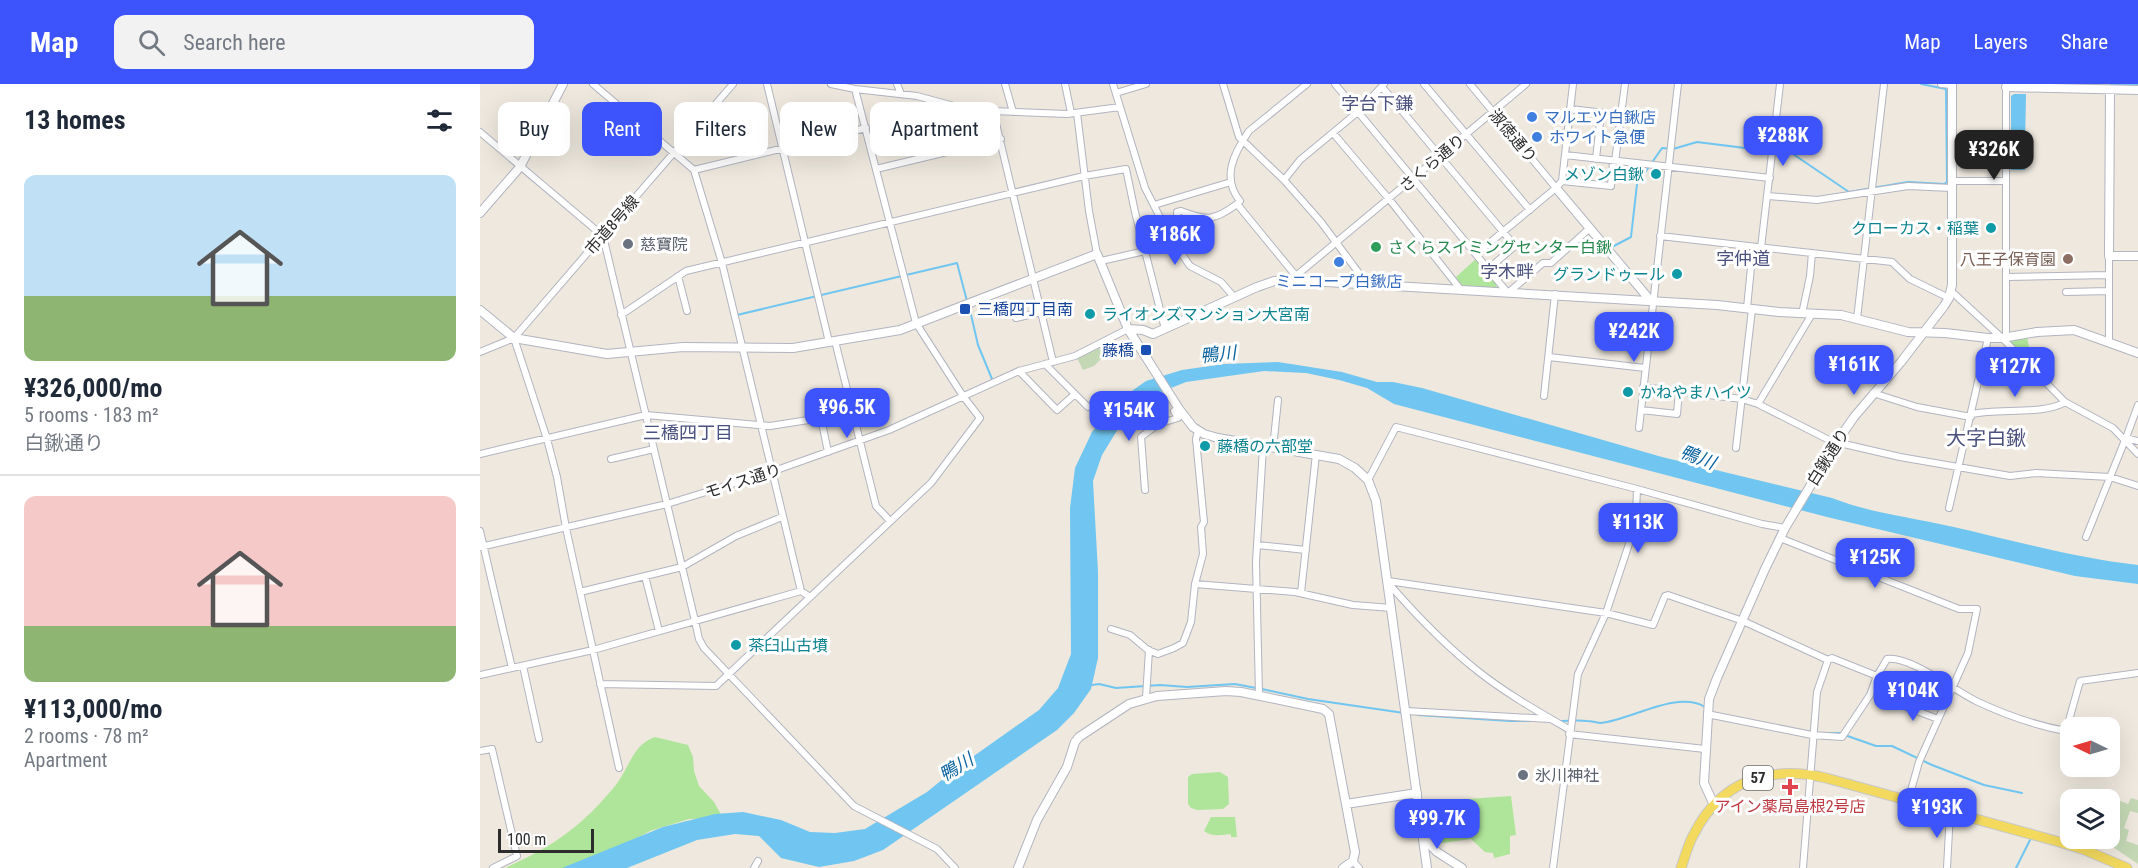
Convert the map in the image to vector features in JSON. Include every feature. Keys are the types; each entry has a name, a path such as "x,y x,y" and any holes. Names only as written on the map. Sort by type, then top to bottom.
{"main road":[{"name":"57","path":"1681,868 1694,834 1713,805 1733,788 1751,780 1777,774 1826,777 2085,850 2127,868"}],"street":[{"path":"480,213 520,167 562,84"},
{"path":"593,84 674,153"},
{"name":"市道8号線","path":"718,102 733,84"},
{"path":"767,84 780,135"},
{"path":"831,84 942,102"},
{"path":"897,84 901,94"},
{"path":"1005,84 1013,112"},
{"path":"1065,84 1074,113 1099,258 1128,329 1176,408 1198,431 1218,438 1316,454 1345,462 1368,480 1376,501 1427,868"},
{"path":"1113,84 1145,188 1176,246 1190,266 1221,282 1234,297"},
{"path":"1116,93 1146,84"},
{"path":"1223,84 1239,137 1284,180 1337,242 1367,284"},
{"path":"1176,246 1178,243 1177,212 1181,211 1206,219 1222,215 1240,201 1233,192 1229,175 1242,141 1249,131 1307,84"},
{"path":"1335,84 1508,292"},
{"path":"1424,84 1530,210"},
{"name":"淑徳通り","path":"1471,84 1556,188"},
{"name":"さくら通り","path":"1294,278 1526,84"},
{"path":"1476,254 1562,181 1573,84"},
{"path":"1562,181 1611,186 1625,84"},
{"path":"1639,428 1651,300 1678,84"},
{"path":"1761,248 1780,84"},
{"path":"1857,319 1884,84"},
{"path":"1941,84 1952,85 1950,295"},
{"path":"1284,180 1300,160 1359,111 1383,85 1515,246 1488,269"},
{"path":"2004,338 2006,85 2110,87 2138,90"},
{"path":"2109,341 2110,87"},
{"path":"600,684 716,686 890,520 932,483 980,418 916,324 855,89"},
{"path":"1000,111 1074,113 1120,107"},
{"path":"1570,109 1621,115"},
{"path":"1596,159 1602,113"},
{"path":"858,130 866,128"},
{"path":"480,132 603,236 694,621 704,648 854,806 922,840 944,854 955,868"},
{"path":"1333,133 1461,290"},
{"path":"1000,136 1034,279 1049,363 1088,407"},
{"path":"1775,137 1812,141 1811,152"},
{"path":"876,169 1001,139"},
{"path":"694,170 780,148"},
{"path":"1952,152 2005,152"},
{"name":"市道8号線","path":"480,351 514,338 674,153"},
{"path":"1565,155 1770,178"},
{"path":"678,156 694,170 722,262 801,591 810,597"},
{"path":"785,156 876,506 890,520"},
{"path":"621,315 686,271 1084,176 1126,169 1144,251 1165,328"},
{"path":"1768,196 1817,200 1908,186 2006,181"},
{"path":"1154,205 1231,182"},
{"path":"1556,188 1651,300"},
{"path":"1237,204 1294,278"},
{"path":"1508,292 1543,263 1551,263 1590,228"},
{"path":"1660,236 1892,262 1910,279 1950,295 2004,338 2066,402 2113,428 2138,454"},
{"path":"1736,448 1742,399 1753,247"},
{"path":"480,310 514,338 607,354 683,347 781,349 900,330 1034,279 1099,258 1144,251"},
{"path":"1802,314 1812,253"},
{"path":"2109,256 2138,256"},
{"path":"2006,277 2109,275"},
{"path":"678,276 687,311"},
{"path":"1128,329 1143,330 1153,334 1274,281 1294,278 1651,300 1802,314 1841,315 1898,330 1988,338 2004,338 2066,329 2085,332 2138,353"},
{"path":"2066,292 2109,291"},
{"path":"1544,396 1556,294"},
{"name":"白鍬通り","path":"1713,805 1704,783 1707,710 1716,678 1780,538 1836,443 1873,393 1924,333 1950,295"},
{"path":"1016,318 1041,312"},
{"path":"1758,404 1812,314"},
{"name":"モイス通り","path":"482,547 667,504 771,472 889,430 1019,371 1075,356 1128,329"},
{"path":"514,338 557,477 566,528 619,768"},
{"path":"1949,508 1972,416 1988,338"},
{"path":"1549,357 1645,368"},
{"path":"1019,371 1058,410 1075,394"},
{"path":"1643,387 1742,399 1758,404 1836,443 1959,468 2010,476 2036,473 2110,477 2138,486"},
{"path":"1641,410 1677,414 1679,391"},
{"path":"1873,393 1917,407 1972,416 1987,411 2056,408 2066,402"},
{"path":"1273,448 1278,400"},
{"path":"2086,537 2138,405"},
{"path":"1145,490 1141,437 1158,424 1178,418 1176,408"},
{"path":"480,454 646,415 760,426 821,418 828,452"},
{"path":"1368,480 1396,426 1762,524 1786,527"},
{"path":"1111,629 1130,635 1149,651 1158,654 1183,643 1191,622 1195,584 1203,554 1201,527 1204,522 1196,439 1198,431"},
{"path":"2126,439 2138,441"},
{"path":"1259,695 1256,588 1263,447"},
{"path":"611,459 654,449"},
{"path":"1301,593 1316,454"},
{"path":"1553,868 1578,674 1606,613 1632,535 1637,489"},
{"path":"580,592 682,567 736,536 782,517"},
{"path":"480,531 512,668"},
{"path":"1780,538 1959,609 1977,609 1968,653 1920,762 1908,801"},
{"path":"1257,545 1306,550"},
{"path":"645,576 659,631"},
{"path":"1388,583 1606,613 1653,625 1665,596 1668,595 1743,621 1828,660 1832,658 1877,676"},
{"path":"1388,583 1480,673 1569,732 1705,749"},
{"path":"1195,584 1301,593 1353,605 1392,608"},
{"path":"480,675 592,650 801,591"},
{"path":"1146,698 1149,651"},
{"path":"1707,710 1812,735 1842,737 1870,695 1887,659 1892,658 1920,668 1978,702 2049,728 2066,731 2080,681 2138,673"},
{"path":"1803,868 1817,692 1828,660"},
{"path":"523,666 540,739"},
{"path":"1017,868 1037,820 1066,768 1079,736 1129,704 1146,698 1226,691 1259,695 1326,710 1329,714 1355,852 1353,861 1343,868"},
{"path":"1896,703 1938,719"},
{"path":"1406,711 1550,719"},
{"path":"480,751 492,749 518,856 493,868"},
{"path":"1346,804 1417,793"},
{"path":"1947,868 1950,812"},
{"path":"1422,835 1437,852 1462,868"},
{"path":"754,868 758,861"},
{"path":"1353,861 1359,868"}],"green space":[{"path":"1477,258 1498,284 1496,288 1462,286 1456,277"},
{"path":"2027,337 2030,353 2028,358 2009,341"},
{"path":"1099,347 1103,357 1094,366 1083,370 1077,358"},
{"path":"655,737 688,745 699,786 714,802 723,818 689,819 650,831 630,842 567,868 505,868 546,847 581,822 615,786 637,750"},
{"path":"1220,772 1228,777 1229,804 1223,809 1197,810 1191,808 1188,804 1188,777 1192,774"},
{"path":"1511,796 1516,835 1510,836 1510,854 1494,858 1493,853 1485,852 1471,839 1435,844 1430,839 1425,823 1467,816 1467,799"},
{"path":"2131,798 2138,800 2138,813 2130,811 2124,828 2129,830 2126,841 2138,845 2138,864 2116,849 2120,849 2120,801 2128,804"},
{"path":"1211,817 1235,817 1237,837 1231,837 1231,834 1213,835 1204,831"}],"water":[{"path":"2026,94 2025,146 2011,146 2011,96"},
{"path":"2011,155 2025,155 2025,170 2011,170"},
{"path":"1278,362 1342,372 1377,382 1393,382 1422,388 1662,457 1832,498 1875,511 2067,553 2138,565 2138,584 2075,576 1827,517 1394,404 1367,388 1339,380 1306,373 1264,371 1186,382 1151,396 1121,424 1102,455 1093,481 1098,572 1098,658 1091,689 1074,713 1057,730 883,850 854,861 819,867 781,858 759,836 735,834 697,840 627,868 562,868 663,827 715,814 743,812 781,820 810,832 835,833 865,829 927,792 954,770 1039,710 1058,688 1071,654 1070,508 1075,468 1092,432 1122,398 1146,381 1182,370 1224,364"}],"waterway":[{"path":"1612,247 1631,237 1637,184 1662,148 1673,149 1697,142 1793,154 1849,192 1908,182 1944,184 1947,182 1946,89 1921,84"},
{"path":"2078,84 2089,84"},
{"path":"2116,84 2138,85"},
{"path":"737,315 957,263 967,301"},
{"path":"969,306 978,345 992,379"},
{"path":"1092,685 1099,684 1116,688 1235,684 1256,688"},
{"path":"1262,689 1308,699 1404,713"},
{"path":"1559,721 1601,723 1681,702 1705,707"},
{"path":"1418,715 1535,721"},
{"path":"1824,733 1839,733 1876,746 1892,746 1932,765 1984,785 2022,793"},
{"path":"2016,868 2030,840"}],"place":[{"name":"マルエツ白鍬店","path":"1532,117"},
{"name":"ホワイト急便","path":"1537,137"},
{"name":"メゾン白鍬","path":"1656,174"},
{"name":"クローカス・稲葉","path":"1991,228"},
{"name":"慈寶院","path":"628,244"},
{"name":"さくらスイミングセンター白鍬","path":"1376,247"},
{"name":"八王子保育園","path":"2068,259"},
{"name":"ミニコープ白鍬店","path":"1339,262"},
{"name":"グランドゥール","path":"1677,274"},
{"name":"三橋四丁目南","path":"965,309"},
{"name":"ライオンズマンション大宮南","path":"1090,314"},
{"name":"藤橋","path":"1146,350"},
{"name":"かねやまハイツ","path":"1628,392"},
{"name":"藤橋の六部堂","path":"1205,446"},
{"name":"茶臼山古墳","path":"736,645"},
{"name":"氷川神社","path":"1523,775"},
{"name":"アイン薬局島根2号店","path":"1790,787"}],"district":[{"name":"字台下鎌","path":"1377,103"},
{"name":"字仲道","path":"1743,258"},
{"name":"字木畔","path":"1507,271"},
{"name":"三橋四丁目","path":"688,432"},
{"name":"大字白鍬","path":"1986,438"}],"water label":[{"name":"鴨川","path":"1218,354"},
{"name":"鴨川","path":"1698,457"},
{"name":"鴨川","path":"956,767"}]}
